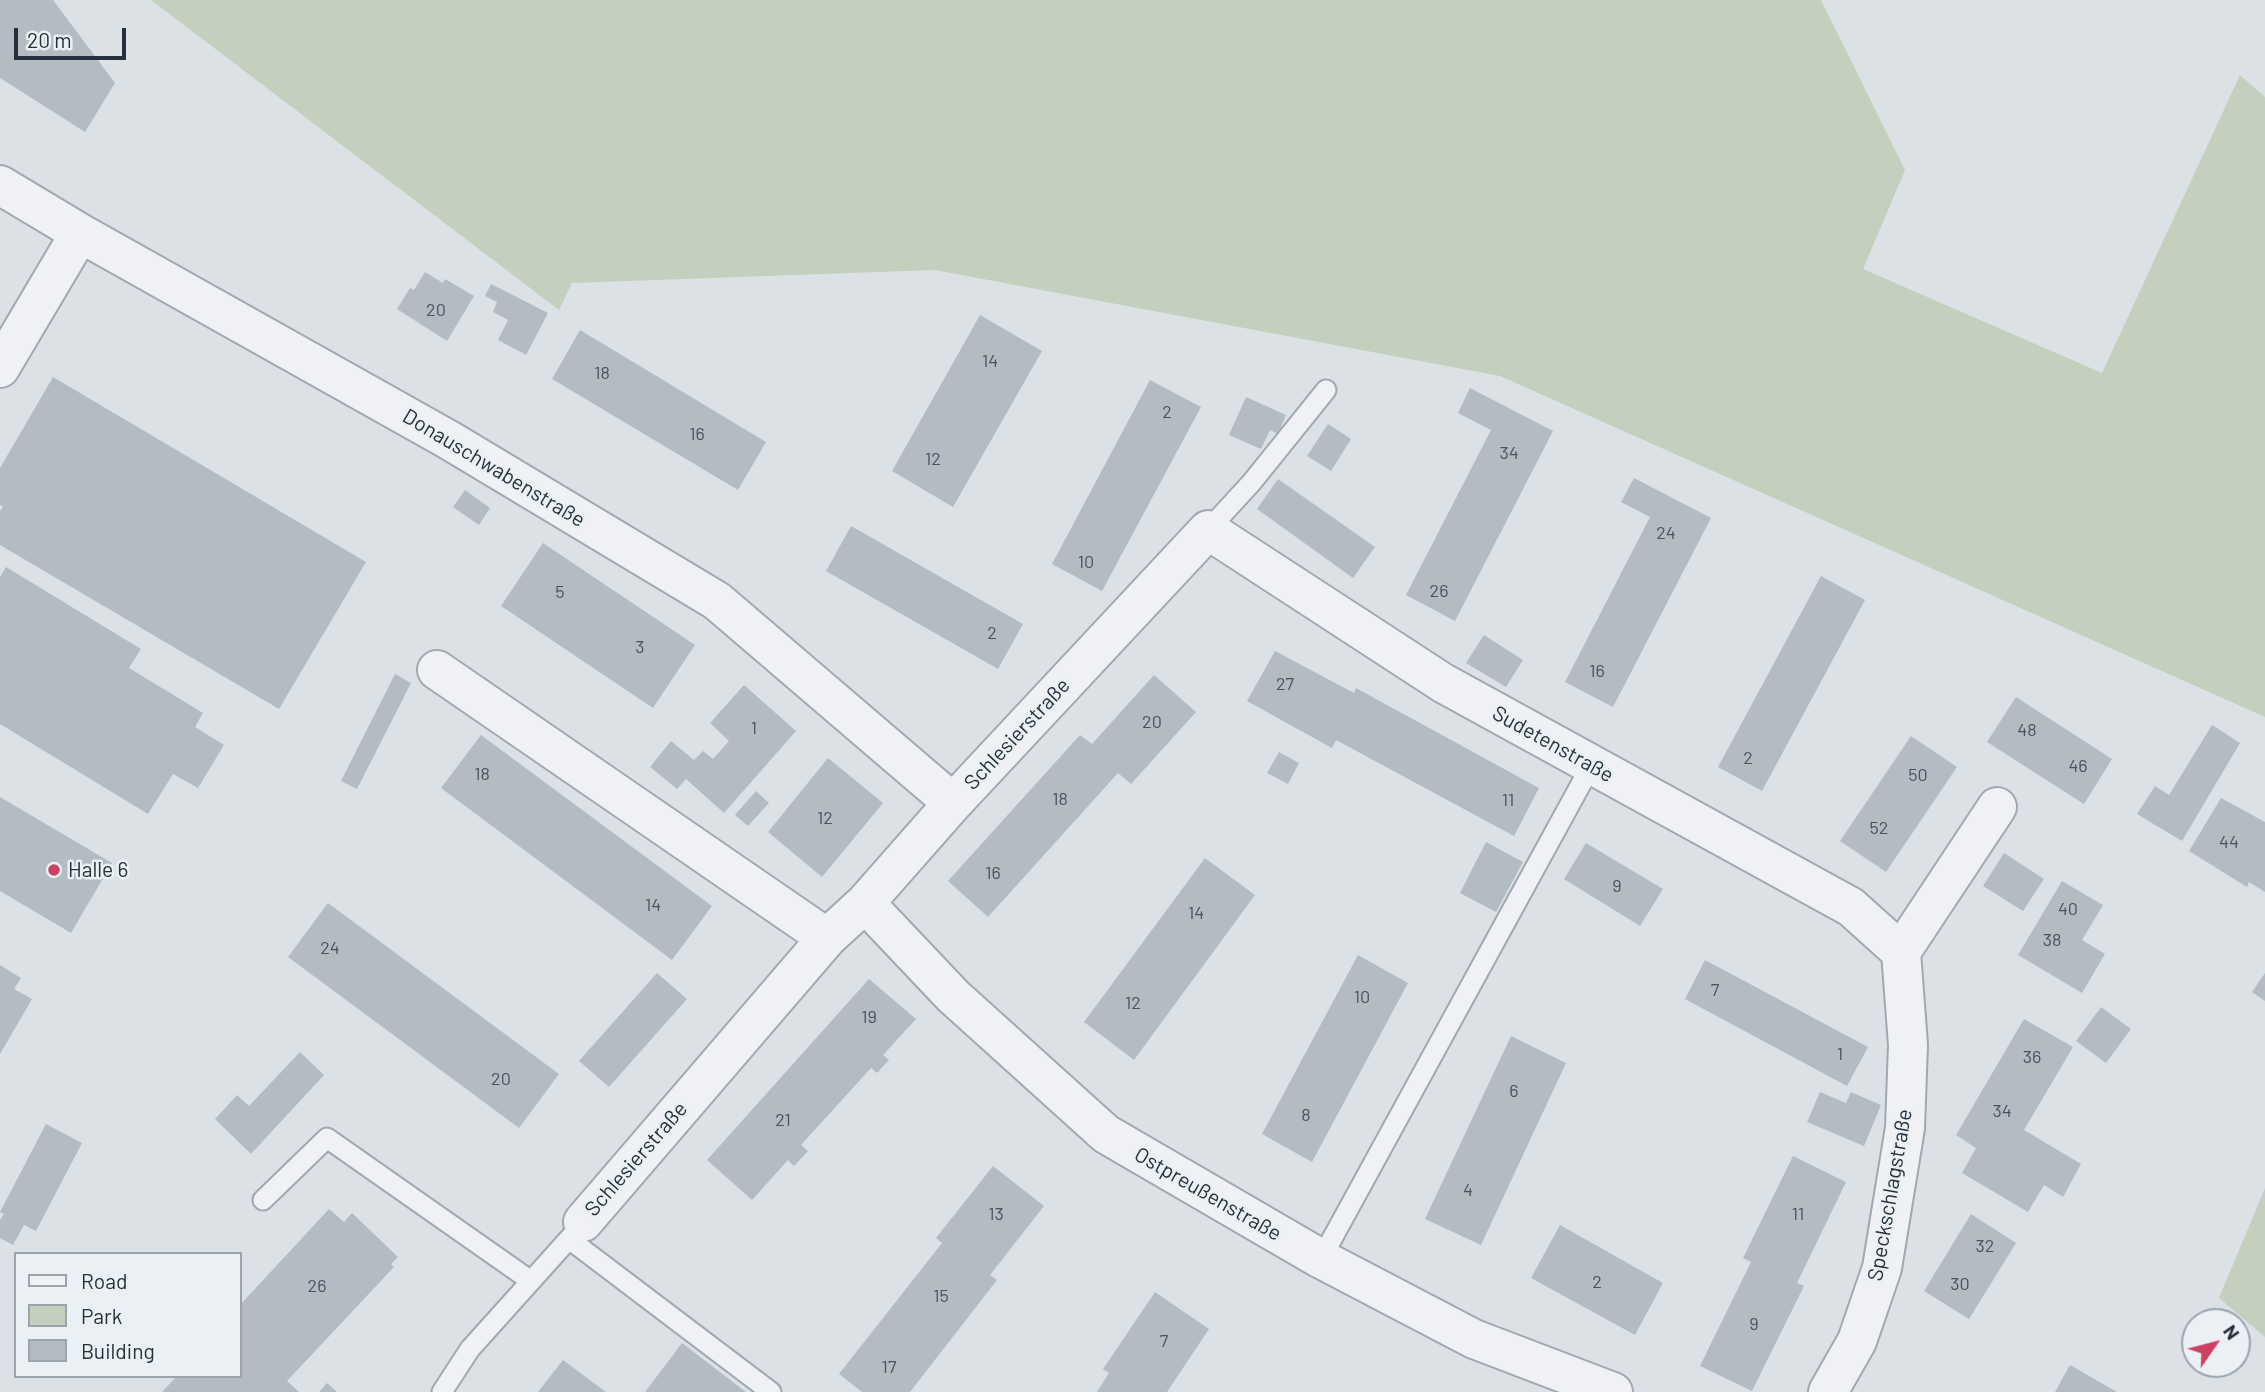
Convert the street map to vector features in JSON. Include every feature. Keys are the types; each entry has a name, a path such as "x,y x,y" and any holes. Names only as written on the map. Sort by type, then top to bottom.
{"street":[{"name":"Donauschwabenstraße","path":"0,185 80,233 449,440 717,601 953,803"},
{"path":"0,368 80,233"},
{"name":"Schlesierstraße","path":"576,1231 827,937 866,903 953,803 1208,530"},
{"name":"Sudetenstraße","path":"1208,530 1443,683 1850,907 1901,952"},
{"path":"437,670 827,937"},
{"path":"1901,952 1997,807"},
{"name":"Ostpreußenstraße","path":"866,903 953,996 1106,1134 1321,1259 1474,1339 1613,1392"},
{"name":"Speckschlagstraße","path":"1828,1392 1857,1341 1882,1268 1903,1141 1908,1045 1901,952"}],"lane":[{"path":"1208,530 1326,390"},
{"path":"1321,1259 1592,764"},
{"path":"263,1200 327,1138 531,1281"},
{"path":"442,1392 470,1349 576,1231 771,1392"}],"green space":[{"path":"151,0 1821,0 1905,170 1863,269 2102,373 2240,75 2265,97 2265,717 1500,376 935,270 572,283 559,310"},
{"path":"2265,1188 2265,1337 2251,1325 2251,1308 2231,1308 2219,1298"}],"building":[{"path":"0,0 53,0 115,83 85,132 0,78"},
{"path":"425,272 443,283 445,279 474,296 447,341 397,309 410,288 414,290"},
{"path":"491,284 548,313 526,355 498,340 508,320 493,312 497,302 485,296"},
{"path":"980,315 1042,351 953,507 892,471"},
{"path":"580,330 766,442 738,490 552,379"},
{"path":"53,377 366,562 279,709 0,545 0,511 3,507 0,505 0,468"},
{"path":"1150,380 1201,407 1102,591 1052,564"},
{"path":"1470,388 1553,431 1455,621 1406,595 1491,430 1458,413"},
{"path":"1246,397 1286,415 1278,434 1270,430 1261,449 1229,435"},
{"path":"1328,424 1351,439 1331,471 1307,456"},
{"path":"1634,478 1711,518 1613,707 1565,682 1650,517 1621,502"},
{"path":"1278,479 1375,547 1353,578 1257,509"},
{"path":"465,490 490,508 479,525 453,507"},
{"path":"851,526 1023,624 998,669 826,571"},
{"path":"543,543 695,645 653,708 501,606"},
{"path":"6,567 141,649 129,668 203,713 195,727 224,745 198,788 173,774 148,814 0,724 0,577"},
{"path":"1821,576 1865,600 1762,791 1718,767"},
{"path":"1484,635 1523,660 1506,687 1466,663"},
{"path":"1275,651 1354,693 1356,688 1539,788 1514,836 1336,740 1332,748 1247,701"},
{"path":"395,674 411,683 357,789 341,781"},
{"path":"1154,675 1196,712 1131,784 1118,773 988,917 948,881 1080,735 1092,744"},
{"path":"744,685 796,731 724,813 686,779 677,789 650,767 671,741 694,760 703,751 713,759 729,741 710,723"},
{"path":"2016,697 2112,759 2084,804 1987,742"},
{"path":"2212,725 2240,743 2182,841 2137,814 2155,786 2169,795"},
{"path":"481,735 712,906 672,960 441,788"},
{"path":"1911,736 1957,767 1886,872 1840,841"},
{"path":"1279,752 1299,763 1288,784 1267,773"},
{"path":"828,758 883,803 822,877 768,832"},
{"path":"756,791 769,803 748,826 735,815"},
{"name":"Halle 6","path":"0,797 112,863 71,933 0,891"},
{"path":"2221,798 2265,822 2265,892 2249,882 2247,887 2189,851"},
{"path":"1486,842 1523,862 1496,912 1460,893"},
{"path":"1586,843 1663,889 1640,926 1564,879"},
{"path":"2004,853 2044,879 2023,911 1983,886"},
{"path":"1205,858 1255,895 1134,1060 1084,1022"},
{"path":"2062,881 2103,905 2082,940 2105,954 2082,993 2018,955"},
{"path":"328,903 559,1074 519,1128 288,957"},
{"path":"1358,955 1408,983 1312,1162 1262,1134"},
{"path":"1705,960 1868,1047 1847,1086 1685,999"},
{"path":"0,965 21,978 14,989 32,999 0,1054"},
{"path":"657,973 687,999 609,1087 579,1061"},
{"path":"2265,973 2265,1001 2252,992"},
{"path":"869,979 916,1019 883,1055 889,1060 877,1073 871,1068 801,1145 808,1151 794,1166 788,1160 752,1200 707,1160"},
{"path":"2101,1007 2131,1029 2106,1063 2076,1041"},
{"path":"2024,1019 2073,1047 2024,1130 2081,1164 2063,1197 2044,1185 2028,1212 1962,1173 1976,1148 1956,1135"},
{"path":"1511,1036 1566,1063 1481,1245 1425,1219"},
{"path":"300,1052 324,1075 251,1154 215,1119 237,1095 249,1106"},
{"path":"1820,1092 1846,1103 1851,1092 1881,1105 1864,1146 1807,1122"},
{"path":"46,1124 82,1143 36,1231 24,1225 13,1245 0,1238 0,1220 4,1214 0,1212"},
{"path":"1793,1156 1846,1182 1797,1283 1804,1286 1752,1391 1700,1366 1751,1262 1743,1258"},
{"path":"993,1166 1044,1206 990,1275 997,1280 910,1392 862,1392 839,1374 942,1243 936,1238"},
{"path":"329,1209 344,1222 352,1213 398,1257 391,1264 394,1267 287,1381 299,1392 162,1392 175,1378 242,1378 242,1303"},
{"path":"1971,1214 2016,1243 1969,1319 1924,1291"},
{"path":"1560,1225 1663,1283 1635,1335 1531,1278"},
{"path":"1155,1292 1209,1329 1167,1392 1097,1392 1109,1373 1103,1369"},
{"path":"682,1343 746,1392 645,1392"},
{"path":"563,1360 606,1392 538,1392"},
{"path":"2070,1365 2117,1392 2055,1392"},
{"path":"327,1383 337,1392 319,1392"}],"place":[{"name":"Halle 6","path":"54,870"}]}
